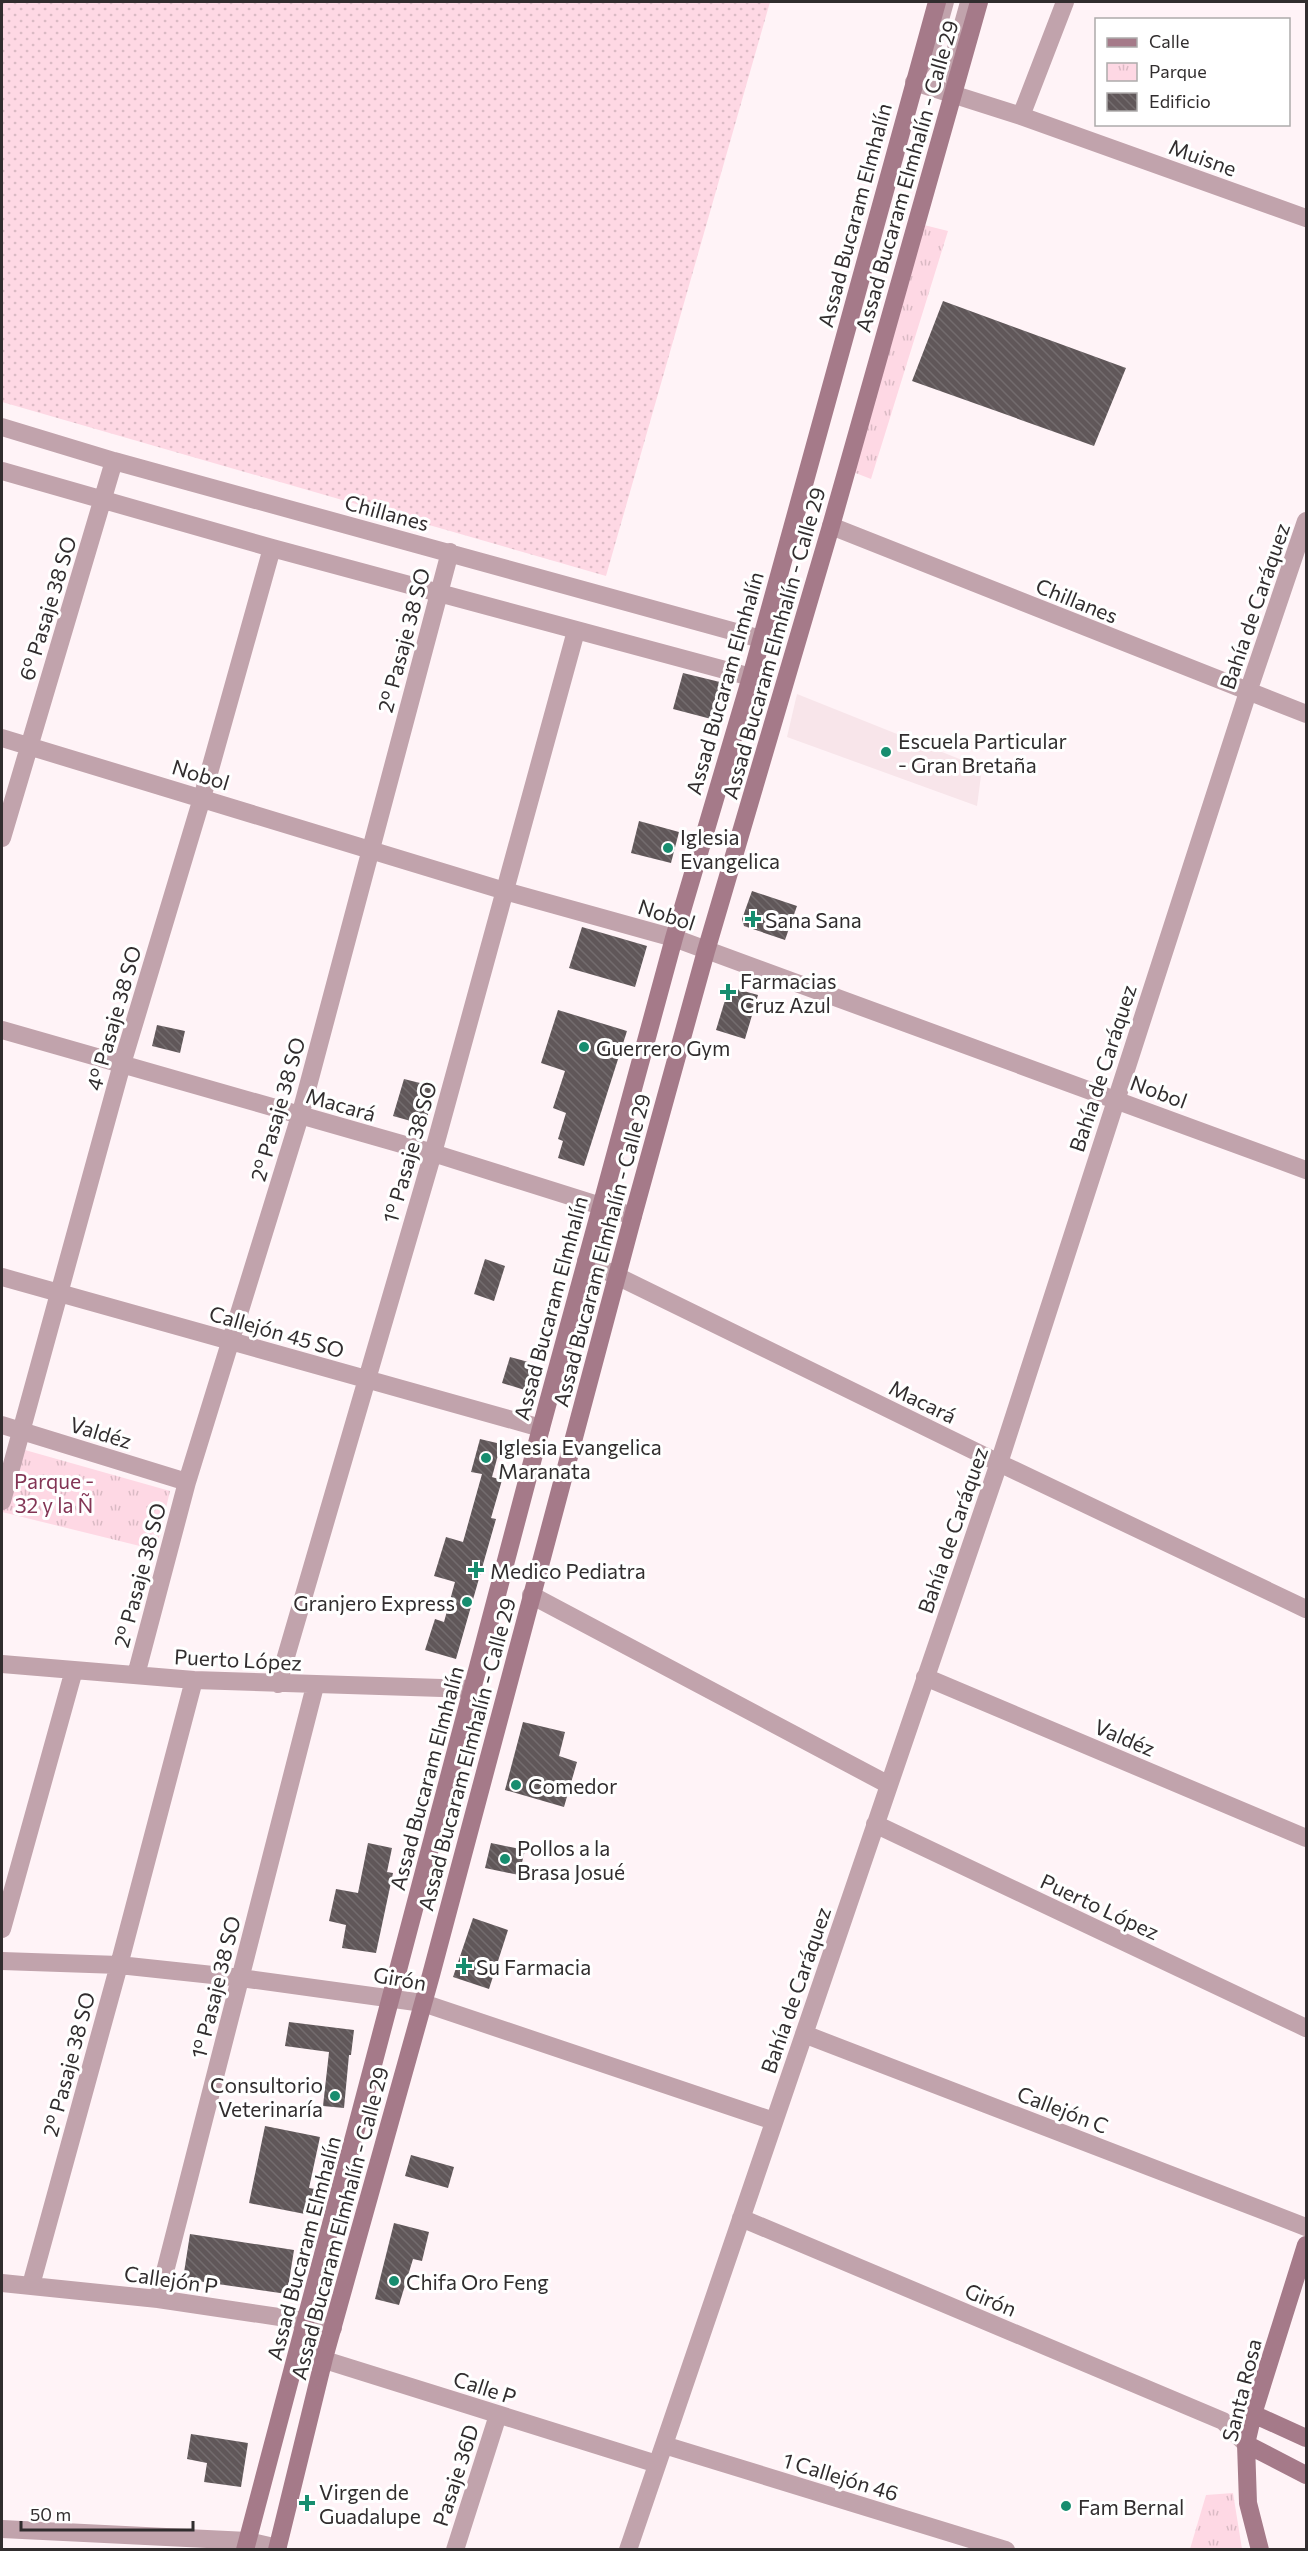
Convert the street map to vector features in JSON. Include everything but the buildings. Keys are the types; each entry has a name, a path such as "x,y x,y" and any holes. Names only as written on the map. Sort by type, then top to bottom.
{"main road":[{"name":"Assad Bucaram Elmhalín","path":"246,2545 299,2352 586,1261 674,938 751,677 937,2"},
{"name":"Assad Bucaram Elmhalín - Calle 29","path":"277,2549 324,2358 423,2003 706,951 831,526 979,2"},
{"name":"Santa Rosa","path":"1260,2550 1248,2503 1246,2444 1253,2414 1306,2245"},
{"path":"1253,2414 1306,2438"},
{"name":"Girón","path":"1246,2444 1306,2475"}],"street":[{"path":"1022,116 1065,2"},
{"name":"Muisne","path":"914,82 1022,116 1306,218"},
{"name":"Chillanes","path":"2,427 761,639"},
{"name":"6º Pasaje 38 SO","path":"2,838 114,460"},
{"path":"2,471 272,548 751,677"},
{"name":"Bahía de Caráquez","path":"628,2550 999,1463 1248,692 1306,521"},
{"name":"Chillanes","path":"831,526 1306,714"},
{"name":"4º Pasaje 38 SO","path":"2,1501 122,1064 202,798 272,548"},
{"name":"2º Pasaje 38 SO","path":"136,1675 187,1482 300,1116 450,552"},
{"name":"1º Pasaje 38 SO","path":"278,1684 433,1153 576,631"},
{"name":"Nobol","path":"2,738 505,891 674,938 1306,1170"},
{"name":"Macará","path":"2,1030 433,1153 633,1216"},
{"name":"Macará","path":"586,1261 999,1463 1306,1609"},
{"name":"Callejón 45 SO","path":"2,1277 541,1428"},
{"name":"Valdéz","path":"2,1425 187,1482"},
{"path":"531,1595 889,1785"},
{"name":"Puerto López","path":"2,1664 194,1680 315,1686 473,1689"},
{"path":"2,1929 74,1670"},
{"name":"Valdéz","path":"926,1677 1306,1838"},
{"name":"2º Pasaje 38 SO","path":"31,2285 194,1680"},
{"name":"1º Pasaje 38 SO","path":"158,2299 315,1686"},
{"name":"Puerto López","path":"875,1824 1306,2028"},
{"name":"Girón","path":"2,1961 119,1965 241,1978 423,2003 774,2121"},
{"name":"Callejón C","path":"804,2034 1306,2227"},
{"name":"Girón","path":"741,2218 1223,2421 1246,2444"},
{"name":"Callejón P","path":"2,2283 158,2299 306,2321 333,2328"},
{"name":"Calle P","path":"299,2352 657,2464"},
{"path":"1223,2421 1253,2414"},
{"name":"Pasaje 36D","path":"455,2550 498,2415"},
{"name":"1 Callejón 46","path":"664,2445 1006,2550"},
{"path":"2,2529 277,2549"}],"lane":[{"name":"Assad Bucaram Elmhalín","path":"914,82 933,55 948,2"},
{"path":"954,93 950,59 966,2"}],"shaded area":[{"name":"Escuela Particular - Gran Bretaña","path":"797,694 982,768 977,806 787,737"}],"green space":[{"path":"2,2 770,2 606,576 2,402"},
{"path":"924,225 948,231 871,479 853,472"},
{"name":"Parque - 32 y la Ñ","path":"25,1450 170,1491 156,1550 2,1512"},
{"path":"1233,2493 1242,2549 1190,2549 1206,2495"}],"place":[{"name":"Escuela Particular - Gran Bretaña","path":"886,752"},
{"name":"Iglesia Evangelica","path":"668,848"},
{"name":"Sana Sana","path":"753,919"},
{"name":"Farmacias Cruz Azul","path":"728,992"},
{"name":"Guerrero Gym","path":"584,1047"},
{"name":"Iglesia Evangelica Maranata","path":"486,1458"},
{"name":"Medico Pediatra","path":"476,1570"},
{"name":"Granjero Express","path":"467,1602"},
{"name":"Comedor","path":"516,1785"},
{"name":"Pollos a la Brasa Josué","path":"505,1859"},
{"name":"Su Farmacia","path":"464,1966"},
{"name":"Consultorio Veterinaría","path":"335,2096"},
{"name":"Chifa Oro Feng","path":"394,2281"},
{"name":"Virgen de Guadalupe","path":"307,2503"},
{"name":"Fam Bernal","path":"1066,2506"}]}
